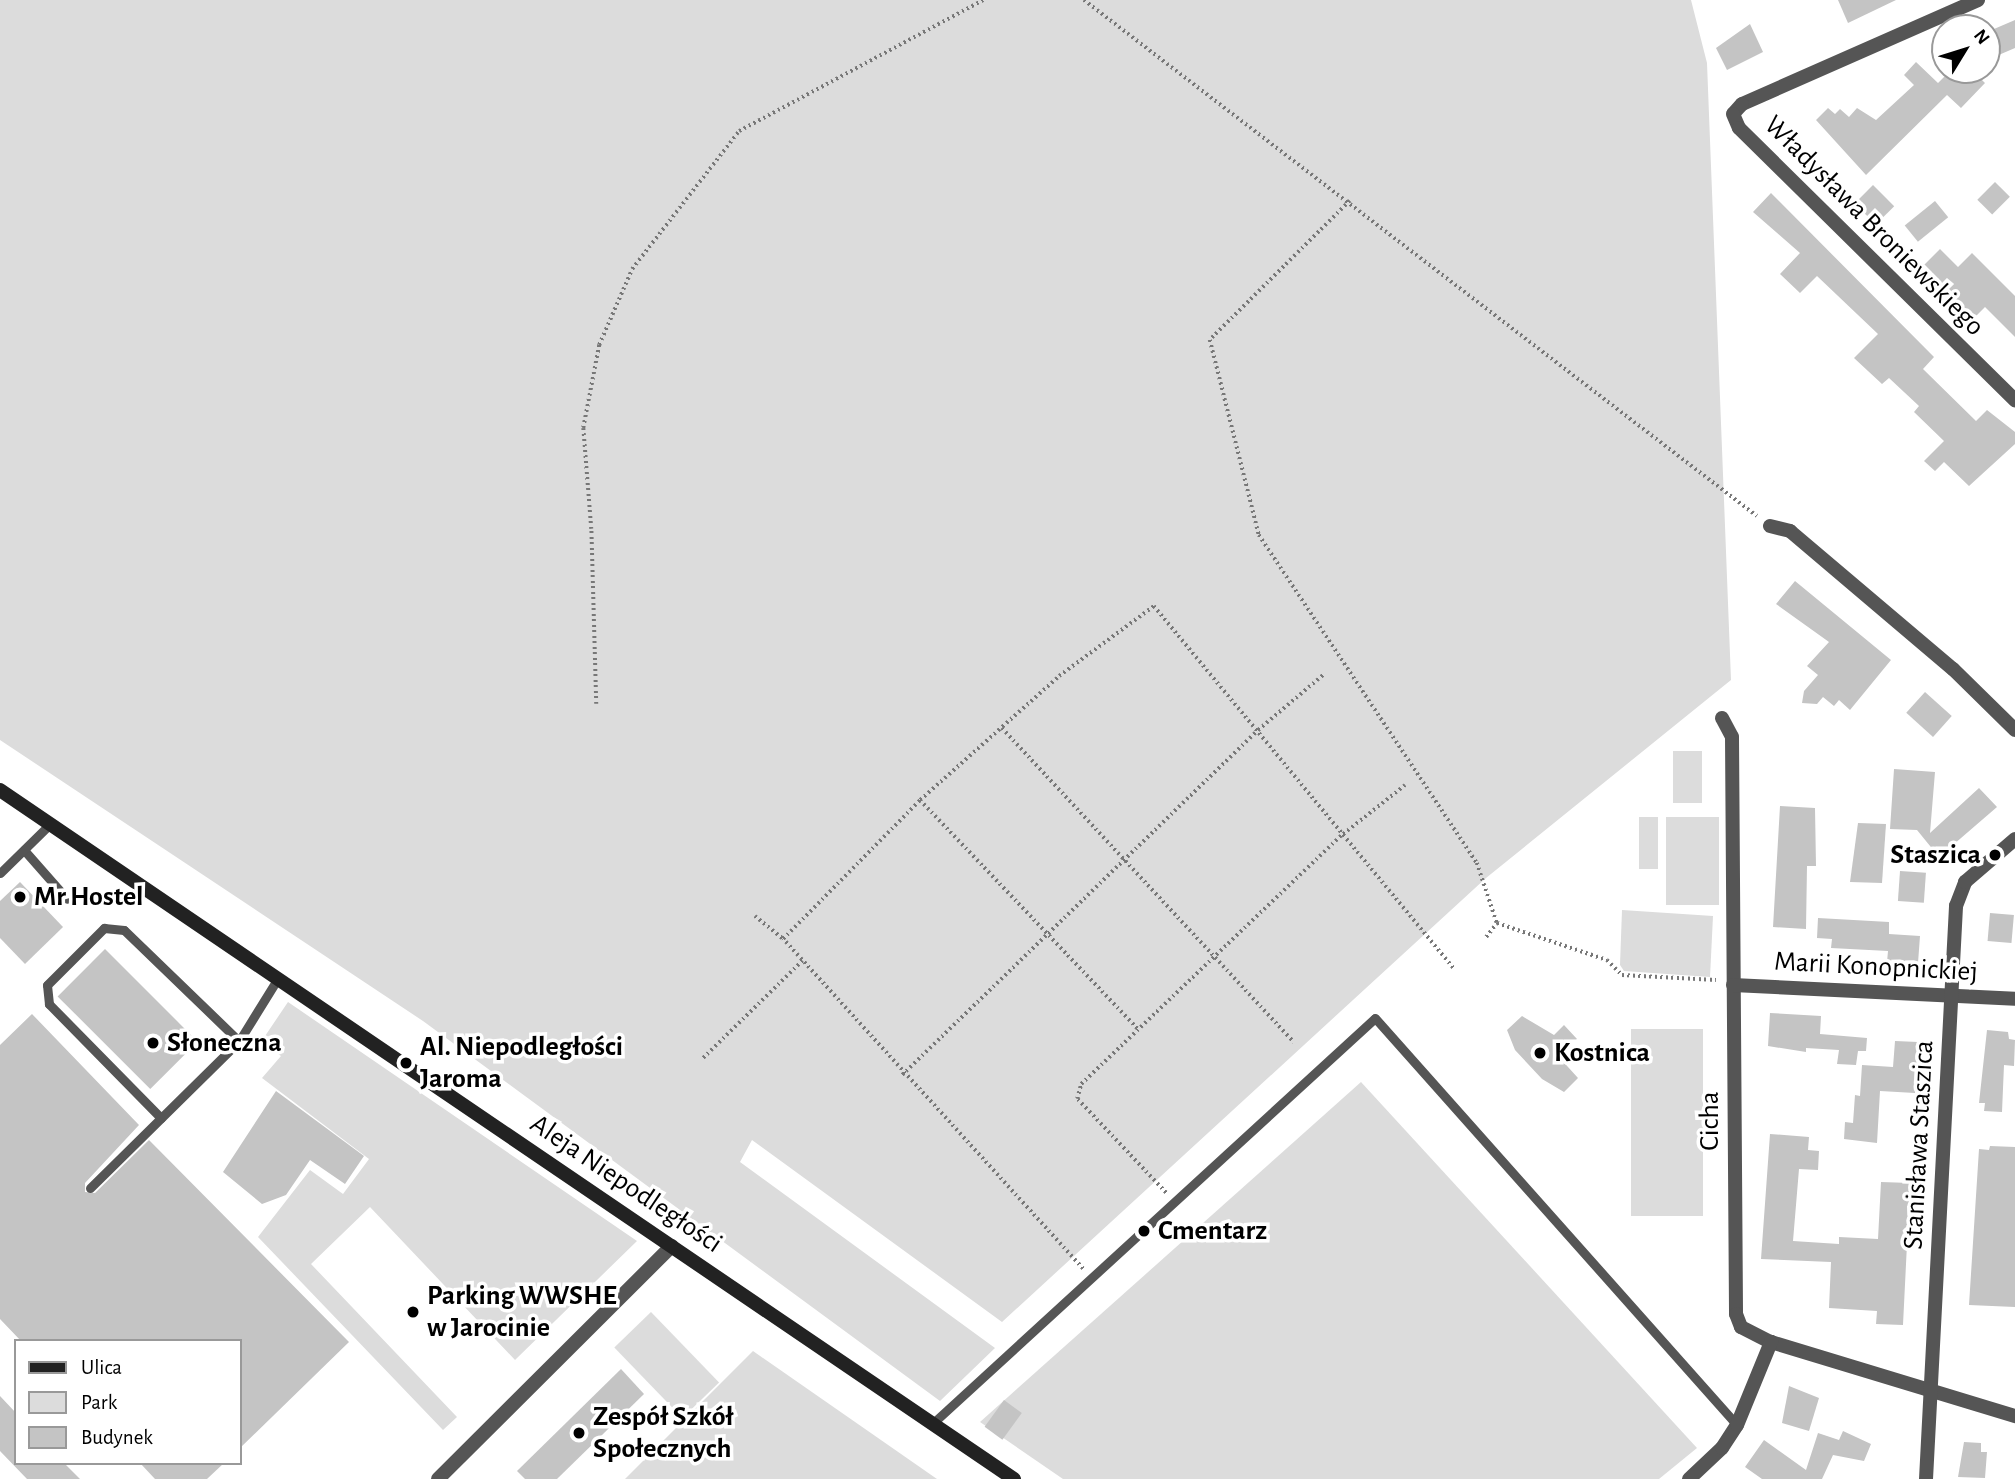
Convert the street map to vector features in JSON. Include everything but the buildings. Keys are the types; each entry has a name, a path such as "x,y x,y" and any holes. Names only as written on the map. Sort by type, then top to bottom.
{"main road":[{"name":"Aleja Niepodległości","path":"0,790 1014,1479"}],"street":[{"name":"Władysława Broniewskiego","path":"1978,0 1742,104 1733,114 1739,128 2015,400"},
{"path":"1770,526 1800,540 1953,669 2015,730"},
{"name":"Cicha","path":"1722,718 1732,737 1736,1314 1749,1334 1931,1394 2015,1416"},
{"name":"Stanisława Staszica","path":"1926,1479 1959,894 1977,870 2015,839"},
{"name":"Marii Konopnickiej","path":"1734,985 2015,999"},
{"path":"438,1479 672,1246"},
{"path":"1689,1479 1722,1448 1737,1425 1771,1342"}],"lane":[{"path":"0,873 50,824"},
{"path":"24,850 67,899"},
{"path":"161,1118 49,1004 47,985 104,928 124,930 239,1041"},
{"path":"90,1188 239,1041 278,978"},
{"path":"933,1423 1375,1018 1737,1425"}],"path":[{"path":"596,705 591,529 583,428 599,345 632,269 739,131 983,0"},
{"path":"1084,0 1350,201 1770,526"},
{"path":"1350,201 1210,340 1259,535 1477,863 1497,923"},
{"path":"783,939 920,800 1059,676 1154,606 1453,968"},
{"path":"902,1074 1258,730 1324,674"},
{"path":"1002,727 1294,1042"},
{"path":"1176,1203 1077,1099 1082,1084 1343,834 1405,785"},
{"path":"920,800 1138,1029"},
{"path":"755,916 783,939 902,1074 1091,1278"},
{"path":"1486,937 1497,923"},
{"path":"1497,923 1606,960 1622,975 1716,982 1717,970"},
{"path":"703,1058 802,961"}],"green space":[{"path":"0,0 1691,0 1707,63 1731,680 1486,878 1002,1322 752,1140 740,1162 995,1348 940,1401 423,1021 0,740"},
{"path":"1673,751 1702,751 1702,803 1673,803"},
{"path":"1639,817 1658,817 1658,869 1639,869"},
{"path":"1666,817 1719,817 1719,905 1666,905"},
{"path":"1622,910 1713,916 1710,977 1624,971 1620,965"},
{"path":"288,1002 637,1241 515,1360 370,1207 311,1264 457,1417 443,1430 258,1237 310,1170 343,1194 369,1159 262,1078 281,1056 261,1042"},
{"path":"1631,1029 1703,1029 1703,1216 1631,1216"},
{"path":"1361,1082 1697,1448 1659,1479 1063,1479 980,1422"},
{"path":"651,1312 719,1382 682,1418 614,1347"},
{"path":"753,1351 937,1479 625,1479"}],"place":[{"name":"Staszica","path":"1995,855"},
{"name":"Mr Hostel","path":"20,897"},
{"name":"Słoneczna","path":"153,1043"},
{"name":"Kostnica","path":"1540,1053"},
{"name":"Al. Niepodległości Jaroma","path":"406,1063"},
{"name":"Cmentarz","path":"1144,1231"},
{"name":"Parking WWSHE w Jarocinie","path":"413,1312"},
{"name":"Zespół Szkół Społecznych","path":"579,1433"}]}
